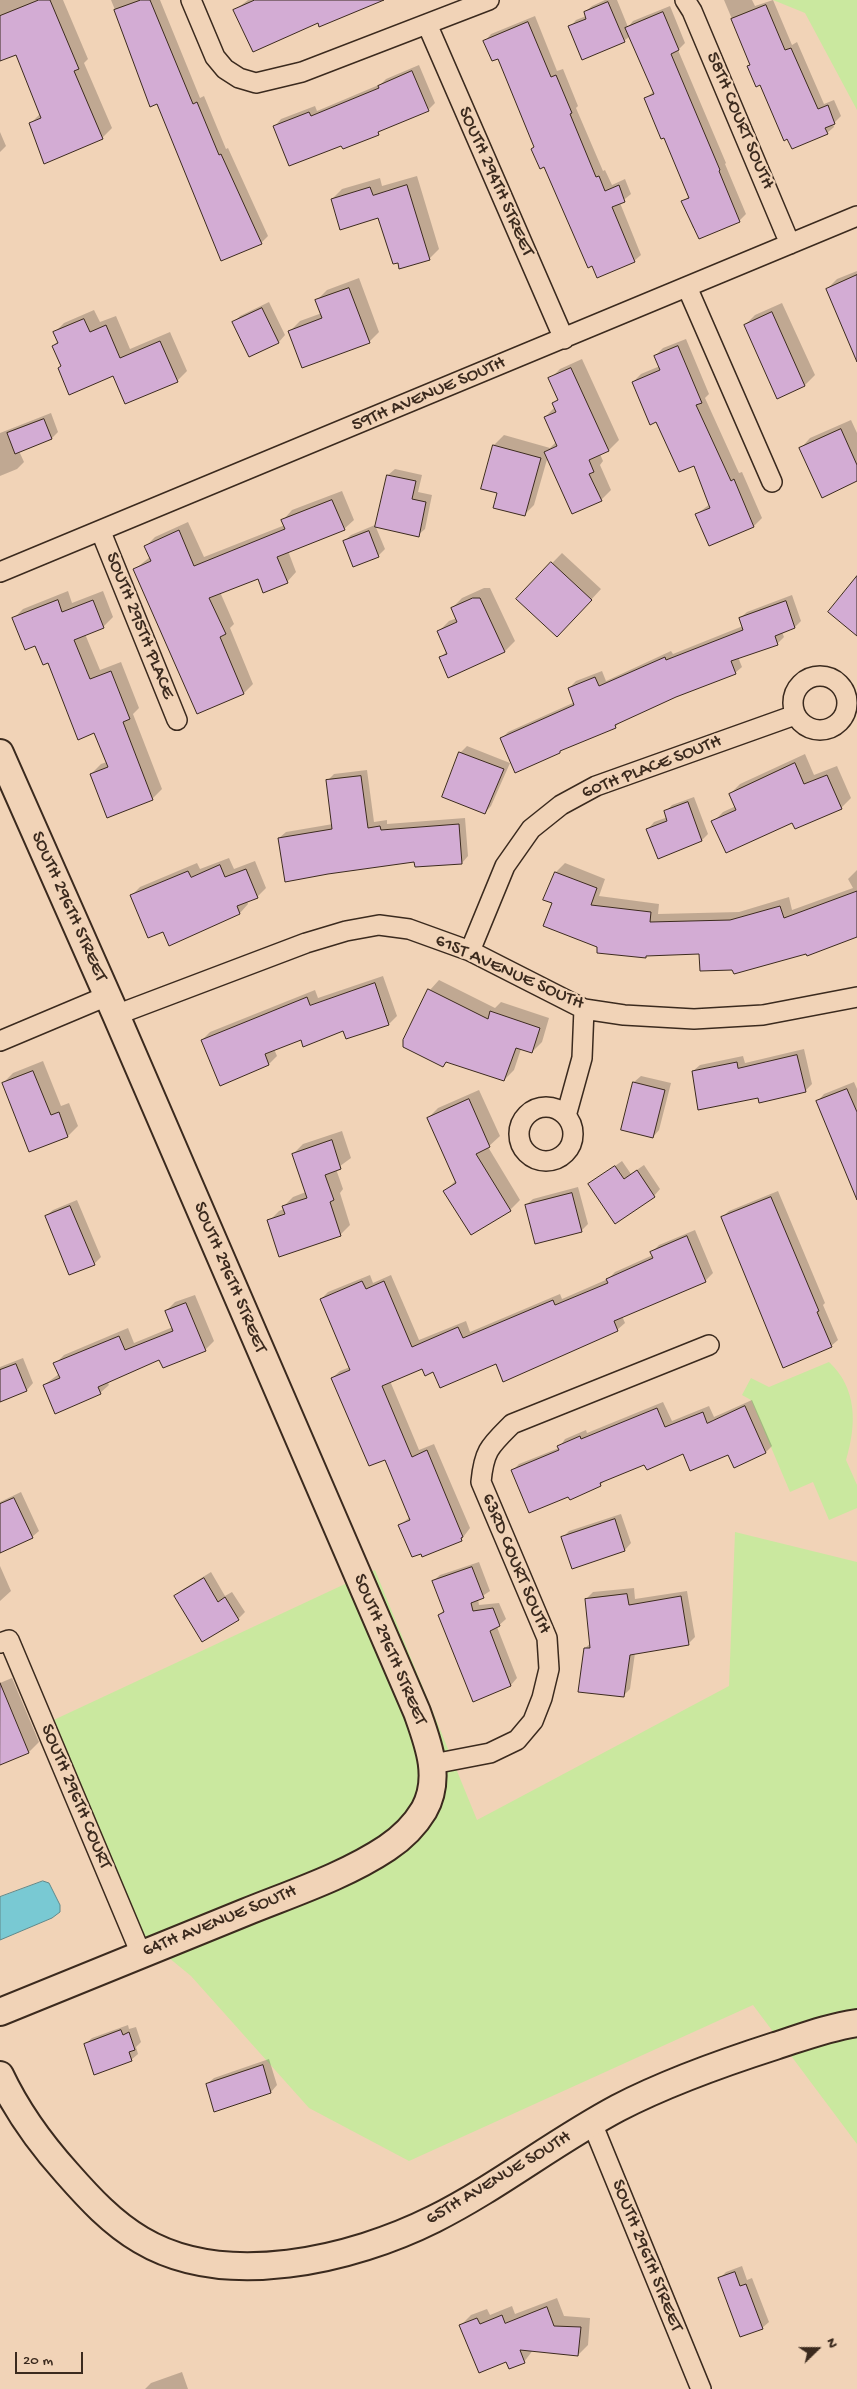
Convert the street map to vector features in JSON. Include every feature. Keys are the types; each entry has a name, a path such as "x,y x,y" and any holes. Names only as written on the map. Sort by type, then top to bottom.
{"street":[{"path":"191,0 214,57 225,69 239,78 256,83 302,72 489,0"},
{"name":"58TH COURT SOUTH","path":"685,0 692,11 790,244"},
{"name":"SOUTH 294TH STREET","path":"427,24 564,339"},
{"name":"59TH AVENUE SOUTH","path":"0,572 101,532 857,216"},
{"path":"687,287 772,482"},
{"name":"SOUTH 295TH PLACE","path":"101,532 177,720"},
{"name":"60TH PLACE SOUTH","path":"470,951 505,866 531,829 560,805 596,786 796,715"},
{"name":"SOUTH 296TH STREET","path":"0,753 112,1006 417,1712 427,1739 433,1764 432,1785 425,1808"},
{"name":"61ST AVENUE SOUTH","path":"0,1041 306,943 379,925 409,929 470,951 584,1009 624,1015 694,1019 763,1015 857,997"},
{"path":"566,1116 582,1058 584,1009"},
{"name":"63RD COURT SOUTH","path":"433,1764 490,1753 517,1740 533,1721 542,1698 549,1668 547,1638 481,1482 483,1458 494,1442 512,1424 709,1345"},
{"name":"SOUTH 296TH COURT","path":"5,1641 141,1954"},
{"name":"64TH AVENUE SOUTH","path":"0,2012 356,1866 401,1838 425,1808"},
{"name":"65TH AVENUE SOUTH","path":"0,2075 13,2101 38,2138 85,2194 106,2215 141,2240 169,2252 199,2260 230,2264 302,2262 351,2251 432,2220 475,2197 592,2123 644,2096 728,2061 835,2026 857,2023"},
{"name":"SOUTH 296TH STREET","path":"592,2123 701,2389"}],"green space":[{"path":"773,0 857,0 857,110 805,13"},
{"path":"829,1362 845,1383 850,1395 853,1420 850,1447 846,1460 857,1485 857,1508 829,1520 813,1482 790,1492 751,1400 742,1395 751,1378 769,1387"},
{"path":"735,1532 857,1562 857,2144 753,2005 409,2161 309,2108 191,1976 157,1948 141,1954 45,1724 375,1570 477,1820 729,1686"}],"water":[{"path":"43,1881 49,1883 60,1905 60,1912 52,1918 0,1940 0,1897"}],"building":[{"path":"39,0 50,0 79,69 74,71 103,139 44,164 29,123 41,118 16,55 0,61 0,16"},
{"path":"141,0 150,0 193,104 197,102 219,155 221,154 262,244 221,261 157,104 150,107 114,10"},
{"path":"255,0 384,0 319,27 318,23 253,52 233,10"},
{"path":"608,2 625,42 582,60 568,26 586,19 584,12"},
{"path":"766,5 785,50 791,48 818,109 828,105 835,124 825,128 828,134 792,149 787,139 784,141 760,85 756,87 747,66 750,65 731,19"},
{"path":"663,12 679,50 671,54 740,222 699,239 681,201 689,198 664,138 661,139 644,98 654,94 625,28"},
{"path":"528,22 551,77 556,75 596,177 599,176 605,191 619,185 625,202 612,207 635,262 597,278 592,266 588,268 544,167 540,169 531,149 534,147 498,59 492,61 483,41"},
{"path":"412,71 429,111 378,132 379,135 343,149 341,146 289,166 273,126 309,112 311,116 379,88 378,86"},
{"path":"407,185 430,260 399,269 398,263 393,264 378,218 340,230 331,199 370,187 373,195"},
{"path":"857,275 857,362 826,289"},
{"path":"349,288 370,343 302,368 288,331 322,318 315,300"},
{"path":"262,308 279,343 249,357 232,322"},
{"path":"772,312 805,386 777,399 744,325"},
{"path":"84,319 90,332 106,325 120,358 160,341 178,382 125,404 113,376 69,395 58,368 61,366 52,346 58,343 53,332"},
{"path":"678,346 702,403 696,405 731,481 734,479 754,527 709,546 695,514 710,508 694,466 679,472 656,422 650,425 632,382 660,370 654,356"},
{"path":"571,368 609,451 589,460 594,472 589,474 602,501 572,514 544,452 557,446 544,417 556,412 552,403 558,400 548,378"},
{"path":"44,419 52,439 15,454 7,433"},
{"path":"841,429 857,465 857,481 822,498 799,448"},
{"path":"493,445 541,458 525,516 493,508 497,493 481,489"},
{"path":"387,475 416,481 412,499 426,502 419,537 375,527"},
{"path":"332,500 345,530 277,557 288,583 263,593 258,579 209,598 226,634 220,637 244,694 197,714 133,569 151,561 144,546 179,530 194,566 285,529 281,520"},
{"path":"369,531 379,557 353,567 343,541"},
{"path":"551,562 592,600 557,637 516,599"},
{"path":"857,576 857,636 828,612"},
{"path":"473,598 480,598 505,652 448,678 439,657 447,654 437,631 457,622 451,608"},
{"path":"58,600 62,612 93,600 104,628 74,640 90,679 111,671 130,719 123,722 153,800 107,818 90,774 108,767 94,733 78,740 48,663 43,665 35,646 25,650 12,618"},
{"path":"786,601 795,628 775,636 778,645 731,661 736,674 676,697 615,725 616,728 560,751 560,753 515,773 500,738 574,705 568,688 595,677 599,686 665,657 666,660 743,630 739,618"},
{"path":"459,752 504,769 485,814 442,797"},
{"path":"795,763 804,784 827,775 842,809 795,829 792,823 726,853 711,821 736,810 729,794"},
{"path":"361,776 368,828 380,826 381,830 459,824 462,864 415,867 414,862 285,882 278,838 332,829 326,780"},
{"path":"688,802 702,841 658,859 646,829 667,821 664,811"},
{"path":"220,865 225,877 246,869 258,898 237,906 240,914 169,946 163,932 148,938 130,895 188,871 191,877"},
{"path":"555,872 597,888 591,905 651,912 650,922 730,920 780,906 784,918 857,891 857,937 807,956 806,954 734,974 732,970 700,971 699,954 646,956 646,958 597,953 597,947 543,926 552,903 543,900"},
{"path":"375,983 389,1025 346,1039 343,1031 303,1047 301,1040 265,1054 269,1065 220,1086 201,1040 307,997 310,1005"},
{"path":"428,989 488,1019 490,1011 540,1028 532,1053 516,1048 504,1081 446,1062 443,1067 403,1047 403,1040"},
{"path":"797,1055 806,1092 759,1103 758,1098 698,1110 692,1071 737,1062 738,1068"},
{"path":"33,1071 51,1115 59,1112 68,1137 29,1152 2,1083"},
{"path":"633,1082 665,1090 653,1138 621,1130"},
{"path":"847,1089 857,1112 857,1200 816,1101"},
{"path":"469,1099 490,1147 476,1154 511,1211 471,1235 443,1191 456,1183 427,1118"},
{"path":"332,1140 341,1169 325,1175 334,1200 330,1202 341,1236 279,1257 267,1220 285,1214 282,1206 307,1198 292,1154"},
{"path":"615,1166 624,1179 637,1170 655,1197 615,1224 588,1184"},
{"path":"572,1193 582,1232 535,1244 525,1205"},
{"path":"771,1197 819,1311 817,1312 832,1347 783,1368 721,1217"},
{"path":"70,1206 95,1265 69,1275 45,1216"},
{"path":"687,1236 706,1282 614,1321 618,1331 503,1382 496,1364 440,1388 433,1372 425,1376 422,1369 382,1386 412,1457 427,1450 463,1537 461,1538 462,1541 422,1557 421,1554 412,1557 398,1525 410,1520 385,1460 369,1466 331,1378 350,1370 320,1299 362,1281 366,1289 384,1281 412,1347 458,1327 463,1338 553,1300 555,1305 608,1283 606,1279 653,1258 650,1252"},
{"path":"186,1303 206,1351 163,1368 159,1360 98,1387 101,1394 55,1414 43,1385 60,1378 53,1363 119,1336 125,1350 173,1331 165,1311"},
{"path":"16,1364 27,1391 0,1402 0,1370"},
{"path":"745,1406 766,1453 734,1468 728,1455 690,1471 683,1454 647,1470 644,1465 600,1483 601,1486 570,1500 568,1497 529,1513 511,1470 559,1450 557,1446 580,1436 581,1439 657,1408 665,1427 703,1412 707,1423"},
{"path":"14,1498 33,1538 0,1553 0,1504"},
{"path":"615,1519 625,1551 572,1569 561,1537"},
{"path":"472,1567 484,1598 471,1603 473,1611 493,1608 500,1626 490,1631 511,1686 473,1702 438,1615 444,1612 432,1581"},
{"path":"204,1578 218,1602 225,1597 239,1620 202,1642 174,1596"},
{"path":"627,1594 629,1605 681,1596 689,1645 630,1655 624,1697 578,1692 584,1648 590,1648 585,1599"},
{"path":"0,1683 29,1753 0,1765"},
{"path":"121,2030 123,2035 129,2032 135,2050 129,2052 132,2061 94,2075 84,2044"},
{"path":"263,2065 271,2093 214,2112 206,2084"},
{"path":"735,2272 740,2286 746,2284 763,2329 740,2337 718,2278"},
{"path":"547,2307 554,2326 581,2327 578,2356 520,2350 525,2363 509,2369 506,2362 479,2373 459,2325 477,2318 480,2324 502,2315 505,2323"}]}
